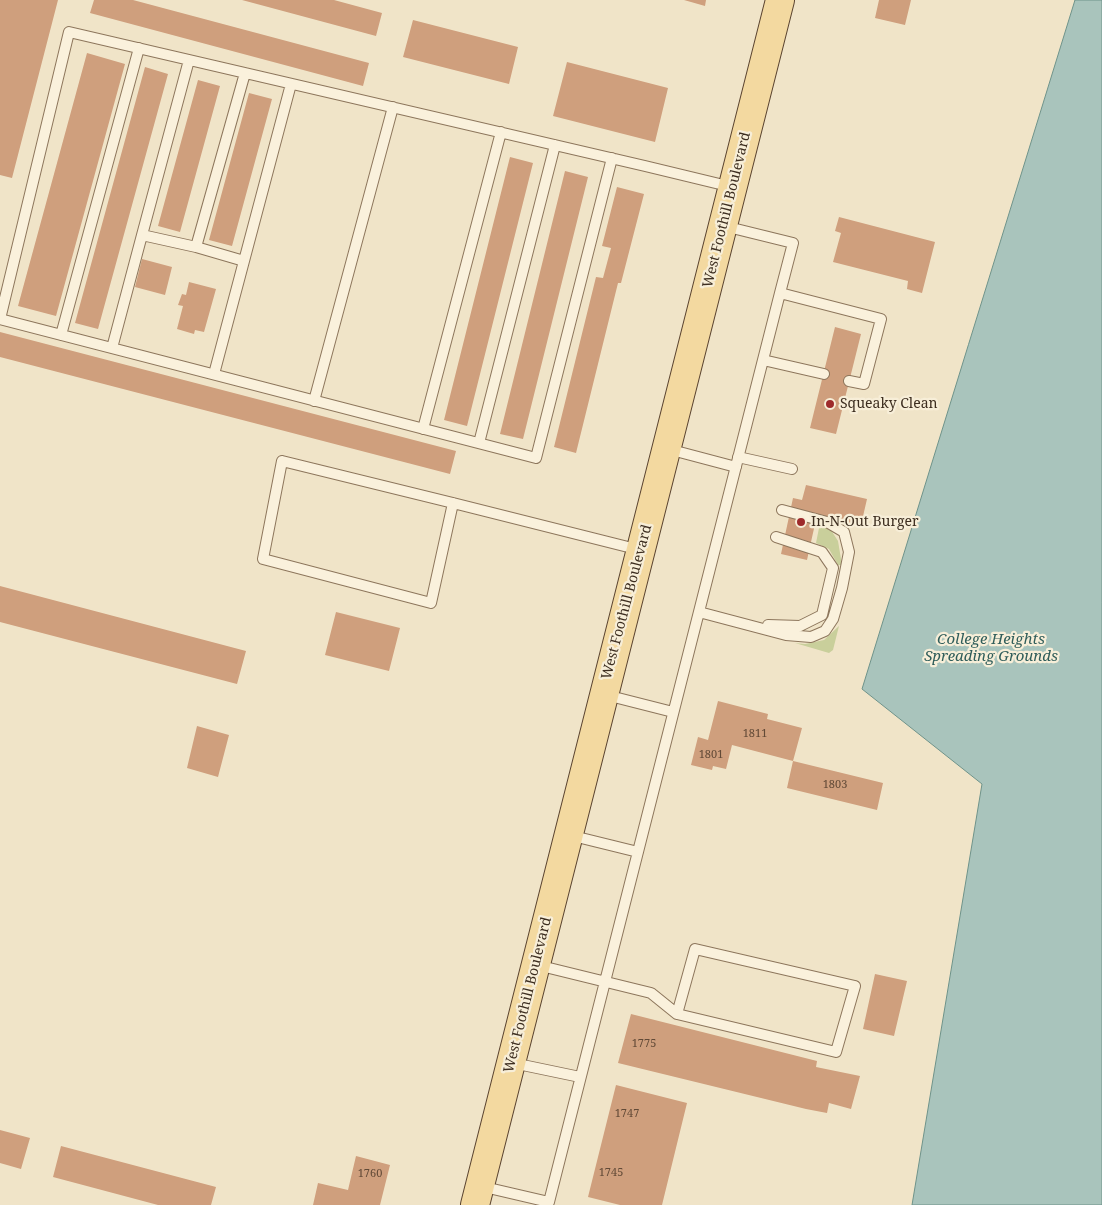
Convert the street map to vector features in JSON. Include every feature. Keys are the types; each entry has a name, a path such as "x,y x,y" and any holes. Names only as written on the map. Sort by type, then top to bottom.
{"main road":[{"name":"West Foothill Boulevard","path":"477,1195 780,0"}],"lane":[{"path":"612,158 536,458 0,319 69,32 501,132 612,158 733,187"},
{"path":"61,335 139,48"},
{"path":"112,348 190,60"},
{"path":"196,248 245,73"},
{"path":"214,374 292,84"},
{"path":"314,400 393,107"},
{"path":"423,429 501,132"},
{"path":"479,444 555,145"},
{"path":"477,1195 549,1202 793,243 723,226"},
{"path":"142,234 244,261"},
{"path":"780,293 880,319 864,384 849,381"},
{"path":"763,360 824,374"},
{"path":"666,449 737,462 792,469"},
{"path":"453,503 431,603 263,559 282,461 453,503 641,550"},
{"path":"699,612 786,634 811,637 825,631 833,619 842,588 849,552 844,532 827,522 782,510"},
{"path":"752,624 800,626 810,623 822,615 829,594 833,568 822,552 776,538"},
{"path":"603,695 673,712"},
{"path":"568,835 638,852"},
{"path":"536,964 651,993 677,1014 836,1052 855,986 695,949 677,1014"},
{"path":"510,1063 580,1077"}],"green space":[{"path":"820,523 829,527 838,541 842,565 838,565 829,549 816,543"},
{"path":"839,626 833,650 829,653 795,643 805,644 824,640"}],"water":[{"name":"College Heights Spreading Grounds","path":"1075,0 1102,0 1102,1205 912,1205 982,784 862,689"}],"building":[{"path":"0,0 58,0 12,178 0,175"},
{"path":"94,0 133,0 369,63 363,86 90,13"},
{"path":"242,0 334,0 382,13 376,36"},
{"path":"684,0 706,0 705,6"},
{"path":"879,0 911,0 905,25 875,18"},
{"path":"413,20 518,47 509,84 403,57"},
{"path":"87,53 125,64 56,316 18,306"},
{"path":"567,62 668,88 655,142 553,116"},
{"path":"145,67 168,74 98,329 75,323"},
{"path":"198,80 220,86 180,232 158,226"},
{"path":"249,93 272,99 232,246 209,240"},
{"path":"510,157 533,163 467,426 444,420"},
{"path":"565,171 588,177 523,439 500,434"},
{"path":"617,187 644,194 621,283 618,283 576,453 554,447 596,277 603,278 611,248 602,246"},
{"path":"839,217 935,242 922,293 907,289 908,281 833,262 841,233 835,231"},
{"path":"142,259 172,267 165,295 135,287"},
{"path":"189,282 216,289 204,332 195,330 194,334 177,329 183,306 178,305 182,294 186,295"},
{"name":"Squeaky Clean","path":"835,327 861,334 836,434 810,428"},
{"path":"0,332 456,451 450,474 0,357"},
{"name":"In-N-Out Burger","path":"806,485 867,499 861,525 817,515 807,560 781,554 793,498 802,500"},
{"path":"0,586 246,651 237,684 0,622"},
{"path":"336,612 400,628 389,671 325,655"},
{"path":"718,701 768,714 767,719 802,728 793,761 732,745 726,769 713,766 712,770 691,765 698,737 708,740"},
{"path":"197,726 229,735 218,777 187,768"},
{"path":"793,761 883,783 877,810 787,788"},
{"path":"875,974 907,981 894,1036 863,1029"},
{"path":"631,1014 817,1061 816,1067 860,1076 851,1109 829,1103 827,1113 806,1109 618,1063"},
{"path":"616,1085 687,1103 662,1205 620,1205 588,1197"},
{"path":"0,1130 30,1138 21,1169 0,1163"},
{"path":"61,1146 216,1187 211,1205 158,1205 53,1177"},
{"path":"356,1156 390,1165 380,1205 313,1205 318,1183 348,1190"}],"place":[{"name":"Squeaky Clean","path":"830,404"},
{"name":"In-N-Out Burger","path":"801,522"}]}
